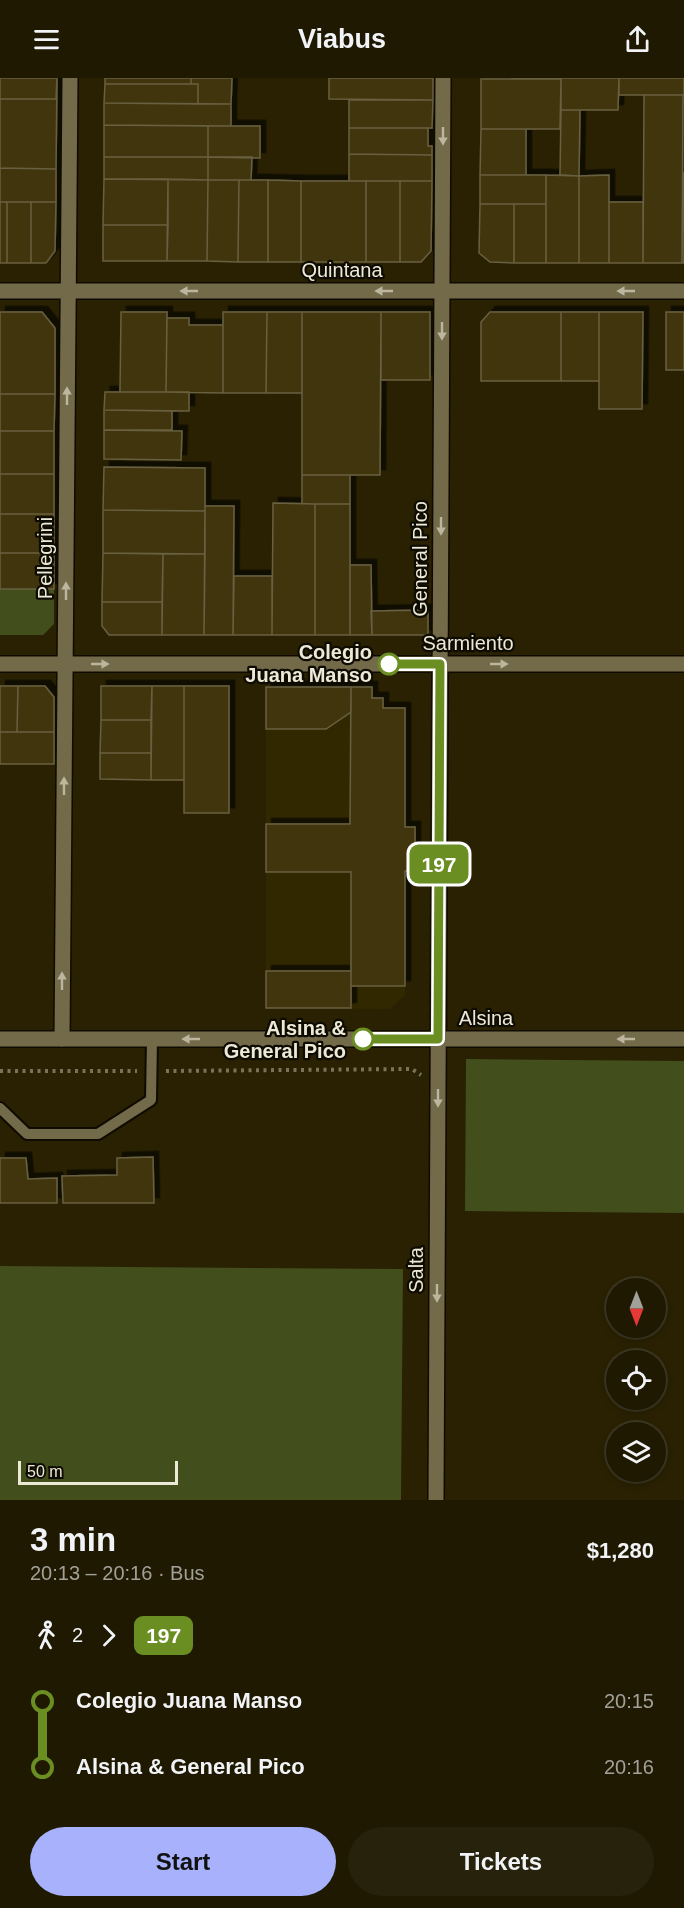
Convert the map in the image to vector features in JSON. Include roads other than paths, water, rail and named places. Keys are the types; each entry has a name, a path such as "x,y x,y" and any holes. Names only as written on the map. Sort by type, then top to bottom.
{"street":[{"name":"Pellegrini","path":"62,1039 70,78"},
{"name":"General Pico","path":"438,1039 443,78"},
{"name":"Quintana","path":"0,291 684,291"},
{"name":"Sarmiento","path":"0,664 684,664"},
{"name":"Alsina","path":"0,1039 684,1039"},
{"name":"Salta","path":"436,1500 438,1039"}],"lane":[{"path":"0,1108 27,1134 98,1134 151,1100 152,1039"}],"place":[{"name":"Colegio Juana Manso","path":"389,664"},
{"name":"Alsina & General Pico","path":"363,1039"}]}
